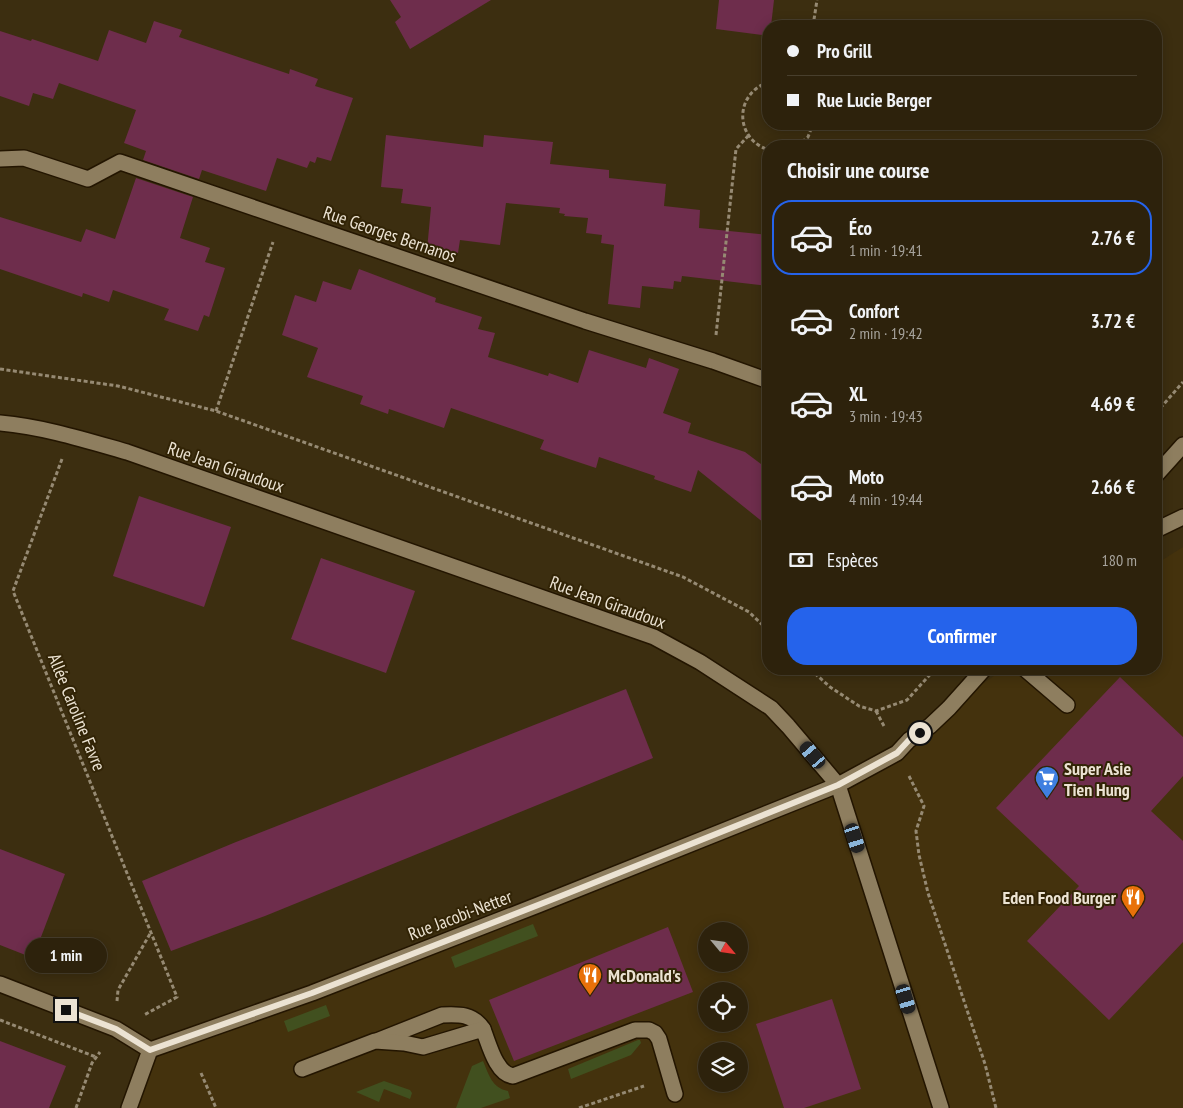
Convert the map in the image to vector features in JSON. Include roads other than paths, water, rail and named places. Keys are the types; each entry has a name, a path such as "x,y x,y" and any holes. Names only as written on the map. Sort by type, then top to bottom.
{"street":[{"name":"Rue Georges Bernanos","path":"0,159 24,158 88,179 120,162 585,321 713,361 762,378"},
{"name":"Rue Jean Giraudoux","path":"0,423 33,427 71,435 146,459 654,637 700,662 771,708 838,785 941,1108"},
{"path":"1162,468 1183,445"},
{"path":"1162,527 1183,517"},
{"name":"Rue Jacobi-Netter","path":"150,1050 312,993 838,785 897,753 909,740 930,726 949,708 979,675"},
{"path":"1032,675 1067,705"},
{"path":"0,984 116,1029 150,1050 129,1108"},
{"path":"302,1069 442,1015 453,1014 473,1018 484,1029 499,1068 504,1073 514,1076 636,1030 650,1030 655,1033 658,1039 675,1094"},
{"path":"375,1041 404,1043 423,1047 484,1029"}],"place":[{"name":"Super Asie Tien Hung","path":"1047,799"},
{"name":"Eden Food Burger","path":"1133,918"},
{"name":"McDonald's","path":"590,996"}]}
